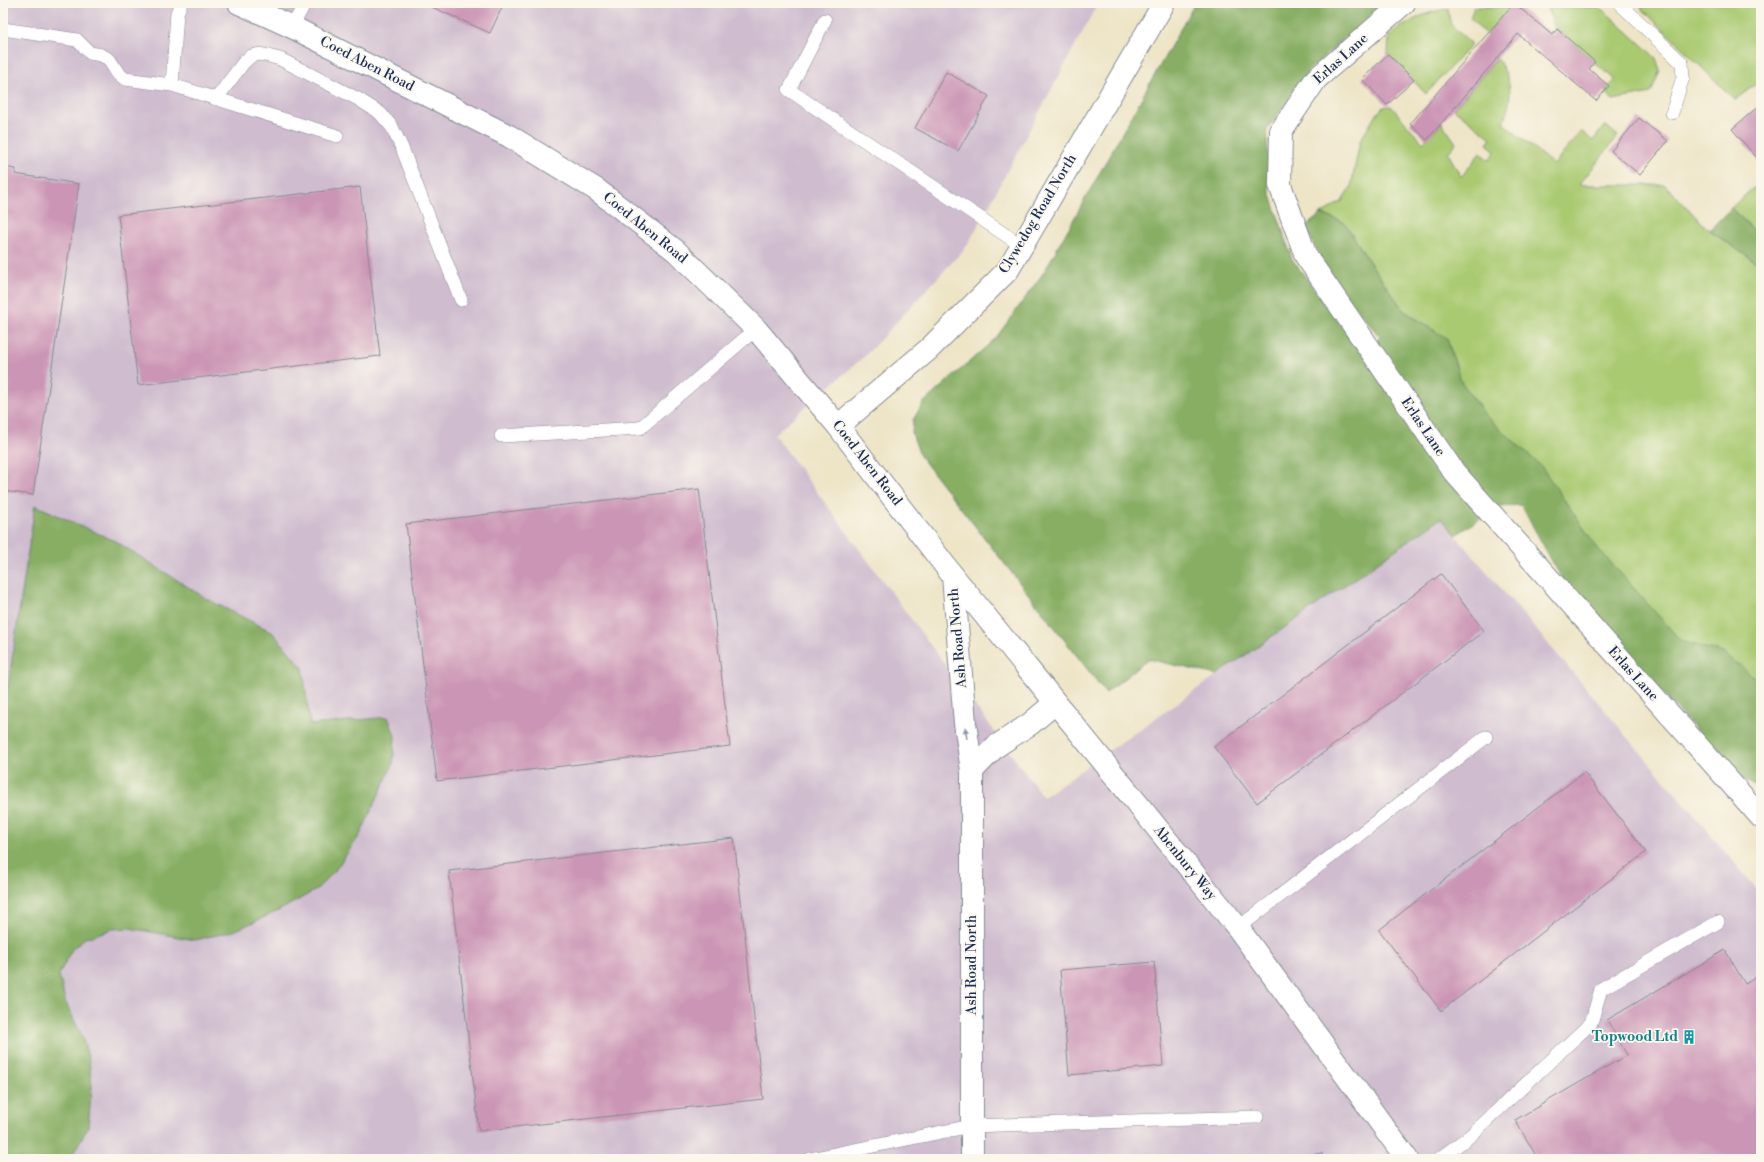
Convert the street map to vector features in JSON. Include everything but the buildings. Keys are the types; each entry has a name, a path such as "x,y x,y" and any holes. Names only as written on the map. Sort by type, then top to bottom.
{"street":[{"name":"Coed Aben Road","path":"239,3 292,27 509,136 597,190 676,251 756,328 838,426 953,576"},
{"name":"Clywedog Road North","path":"838,426 929,349 1008,270 1164,3"},
{"name":"Erlas Lane","path":"1404,3 1316,79 1281,131 1280,185 1306,256 1454,472 1761,817"},
{"name":"Abenbury Way","path":"953,576 1055,704 1238,928 1407,1159"},
{"name":"Ash Road North","path":"953,576 965,723 972,771 972,1159"},
{"path":"972,771 995,747 1030,724 1055,704"}],"lane":[{"path":"172,85 176,13 181,3"},
{"path":"292,27 304,3"},
{"path":"1619,3 1682,63 1683,77 1672,113"},
{"path":"825,20 789,90 1022,246"},
{"path":"3,29 77,40 90,53 101,55 109,59 125,79 172,85 337,136"},
{"path":"216,99 244,62 250,56 260,54 280,59 358,99 380,113 392,127 402,148 461,300"},
{"path":"501,436 640,428 756,328"},
{"path":"1238,928 1486,737"},
{"path":"1439,1159 1470,1136 1591,1023 1602,989 1718,922"},
{"path":"810,1159 972,1126 1257,1117"}],"shaded area":[{"path":"3,3 1098,3 967,246 866,355 774,434 1043,797 1441,518 1761,894 1761,1159 3,1159"}],"green space":[{"path":"1195,3 1384,3 1309,70 1267,130 1269,189 1292,259 1365,357 1380,337 1352,303 1324,264 1305,227 1321,214 1345,223 1366,257 1404,311 1447,339 1461,381 1485,415 1541,466 1596,546 1681,641 1724,653 1761,683 1761,791 1732,771 1562,579 1521,505 1499,506 1456,535 1441,518 1217,675 1148,659 1106,693 920,456 912,433 913,420 923,403 996,338 1044,272"},
{"path":"1636,3 1761,3 1761,80 1735,100"},
{"path":"1474,7 1511,7 1486,35 1470,18"},
{"path":"1547,7 1598,7 1608,14 1656,58 1660,70 1651,93 1613,100 1605,91 1615,80 1557,29 1556,31"},
{"path":"1448,9 1451,25 1472,44 1426,94 1388,54 1389,35 1424,15"},
{"path":"1497,59 1506,74 1510,90 1509,106 1503,123 1554,165 1581,131 1593,141 1605,125 1618,136 1579,185 1665,185 1709,230 1761,266 1761,771 1483,450 1447,339 1404,311 1366,257 1345,223 1321,214 1342,201 1351,187 1360,141 1374,118 1383,107 1391,106 1423,143 1442,123 1456,143 1448,153 1461,177 1480,153 1489,160 1495,151 1487,144 1491,138 1454,109"},
{"path":"1753,188 1761,189 1761,230 1757,233 1731,208"},
{"path":"1731,208 1756,233 1761,230 1761,266 1709,230"},
{"path":"35,505 117,542 207,599 272,632 303,668 310,725 388,717 395,736 393,764 360,835 334,872 316,890 278,911 234,931 195,940 129,928 113,929 85,938 72,949 59,974 65,1001 82,1036 89,1060 92,1087 88,1127 70,1159 3,1159 3,720"}],"place":[{"name":"Topwood Ltd","path":"1689,1037"}]}
